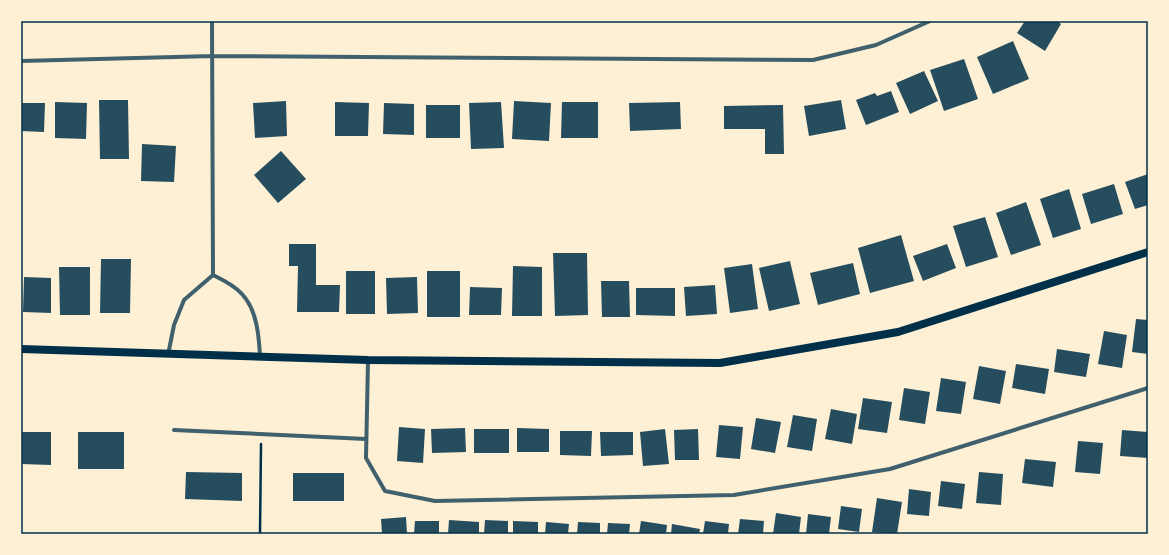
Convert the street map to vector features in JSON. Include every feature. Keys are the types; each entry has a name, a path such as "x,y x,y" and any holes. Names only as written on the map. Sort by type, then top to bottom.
{"main road":[{"path":"21,349 168,355 368,360 720,363 898,332 1148,252"}],"street":[{"path":"168,355 174,325 184,300 213,275 212,21"},
{"path":"21,61 213,56 813,60 876,46 930,21"},
{"path":"213,275 243,294 249,305 258,331 260,357"},
{"path":"368,360 366,458 386,491 435,500 734,495 890,469 1148,388"},
{"path":"174,430 366,439"}],"path":[{"path":"260,534 261,434"}],"building":[{"path":"1025,21 1057,21 1061,24 1045,51 1017,33"},
{"path":"1013,41 1029,79 993,94 977,57"},
{"path":"964,59 978,99 944,111 930,70"},
{"path":"924,71 938,101 910,114 896,83"},
{"path":"891,91 899,112 866,125 856,100 875,93 877,96"},
{"path":"99,100 128,100 129,159 100,159"},
{"path":"841,100 846,129 809,136 804,106"},
{"path":"286,101 287,136 255,138 253,103"},
{"path":"514,101 551,103 549,141 512,139"},
{"path":"55,102 87,103 86,139 55,138"},
{"path":"335,102 369,103 368,136 335,136"},
{"path":"501,102 504,148 471,149 469,103"},
{"path":"562,102 598,102 598,138 561,138"},
{"path":"680,102 681,129 630,131 629,103"},
{"path":"21,103 45,103 44,132 21,131"},
{"path":"384,103 414,104 414,135 383,134"},
{"path":"426,105 460,105 460,138 426,138"},
{"path":"783,105 784,154 765,154 765,129 724,129 724,106"},
{"path":"142,144 176,146 174,182 141,181"},
{"path":"281,151 306,179 278,203 254,175"},
{"path":"1148,174 1148,205 1135,209 1125,182"},
{"path":"1114,184 1123,214 1091,224 1082,194"},
{"path":"1069,189 1081,229 1053,238 1040,199"},
{"path":"1026,202 1041,245 1011,255 996,213"},
{"path":"985,217 998,257 966,267 953,226"},
{"path":"901,235 914,281 870,293 858,248"},
{"path":"289,244 316,244 316,285 340,285 339,312 297,312 298,266 289,266"},
{"path":"947,244 956,268 923,281 913,256"},
{"path":"553,253 587,253 588,315 555,316"},
{"path":"101,259 131,259 130,313 100,313"},
{"path":"790,261 800,304 769,311 759,268"},
{"path":"853,263 860,294 818,305 810,273"},
{"path":"752,264 758,309 730,313 724,268"},
{"path":"513,266 542,267 542,316 512,316"},
{"path":"59,267 90,267 90,315 60,315"},
{"path":"346,271 375,271 375,314 346,314"},
{"path":"427,271 460,271 460,317 427,317"},
{"path":"24,277 51,278 51,313 23,312"},
{"path":"417,277 418,313 387,314 386,278"},
{"path":"601,281 629,281 630,317 602,317"},
{"path":"715,285 717,314 686,316 684,287"},
{"path":"470,287 502,288 501,315 469,315"},
{"path":"636,288 675,288 675,316 636,315"},
{"path":"1136,319 1148,320 1148,354 1132,352"},
{"path":"1104,331 1127,335 1122,368 1098,364"},
{"path":"1057,349 1090,354 1086,377 1054,372"},
{"path":"1016,364 1049,369 1045,394 1012,388"},
{"path":"979,366 1006,371 1000,404 973,399"},
{"path":"941,378 966,382 961,414 936,411"},
{"path":"904,388 930,392 925,424 899,420"},
{"path":"863,398 892,402 887,433 858,429"},
{"path":"831,409 857,414 852,444 825,439"},
{"path":"793,415 817,419 812,451 787,447"},
{"path":"756,418 781,422 775,453 751,449"},
{"path":"719,425 743,427 740,459 716,457"},
{"path":"399,427 425,429 423,463 397,461"},
{"path":"465,428 466,452 432,453 431,429"},
{"path":"517,428 549,429 549,452 517,452"},
{"path":"474,429 509,429 509,453 474,453"},
{"path":"665,429 669,464 643,466 640,432"},
{"path":"698,429 699,460 675,460 674,430"},
{"path":"1122,430 1148,432 1148,458 1120,456"},
{"path":"560,431 592,431 591,456 560,455"},
{"path":"21,432 51,432 51,465 21,464"},
{"path":"78,432 124,432 124,469 78,469"},
{"path":"600,432 633,432 633,455 601,456"},
{"path":"1078,441 1103,443 1100,474 1075,472"},
{"path":"1025,459 1056,462 1053,487 1022,483"},
{"path":"186,472 242,473 242,501 185,499"},
{"path":"979,472 1003,474 1001,505 976,503"},
{"path":"293,473 344,473 344,501 293,501"},
{"path":"941,481 965,484 962,509 938,506"},
{"path":"909,489 931,492 929,516 907,514"},
{"path":"877,498 902,502 897,534 872,532"},
{"path":"841,506 862,509 859,532 838,529"},
{"path":"776,513 801,517 799,534 773,534"},
{"path":"808,514 831,517 829,534 806,534"},
{"path":"406,517 407,534 382,534 381,519"},
{"path":"740,519 764,521 763,534 738,534"},
{"path":"449,520 479,522 479,534 448,534"},
{"path":"485,520 508,521 508,534 484,534"},
{"path":"415,521 439,521 439,534 414,534"},
{"path":"513,521 538,522 538,534 513,534"},
{"path":"641,521 667,525 666,534 639,534"},
{"path":"705,521 729,524 728,534 703,534"},
{"path":"546,522 569,524 568,534 545,534"},
{"path":"578,522 600,523 600,534 577,534"},
{"path":"608,523 630,524 629,534 607,534"},
{"path":"672,524 700,529 699,534 671,534"}]}
